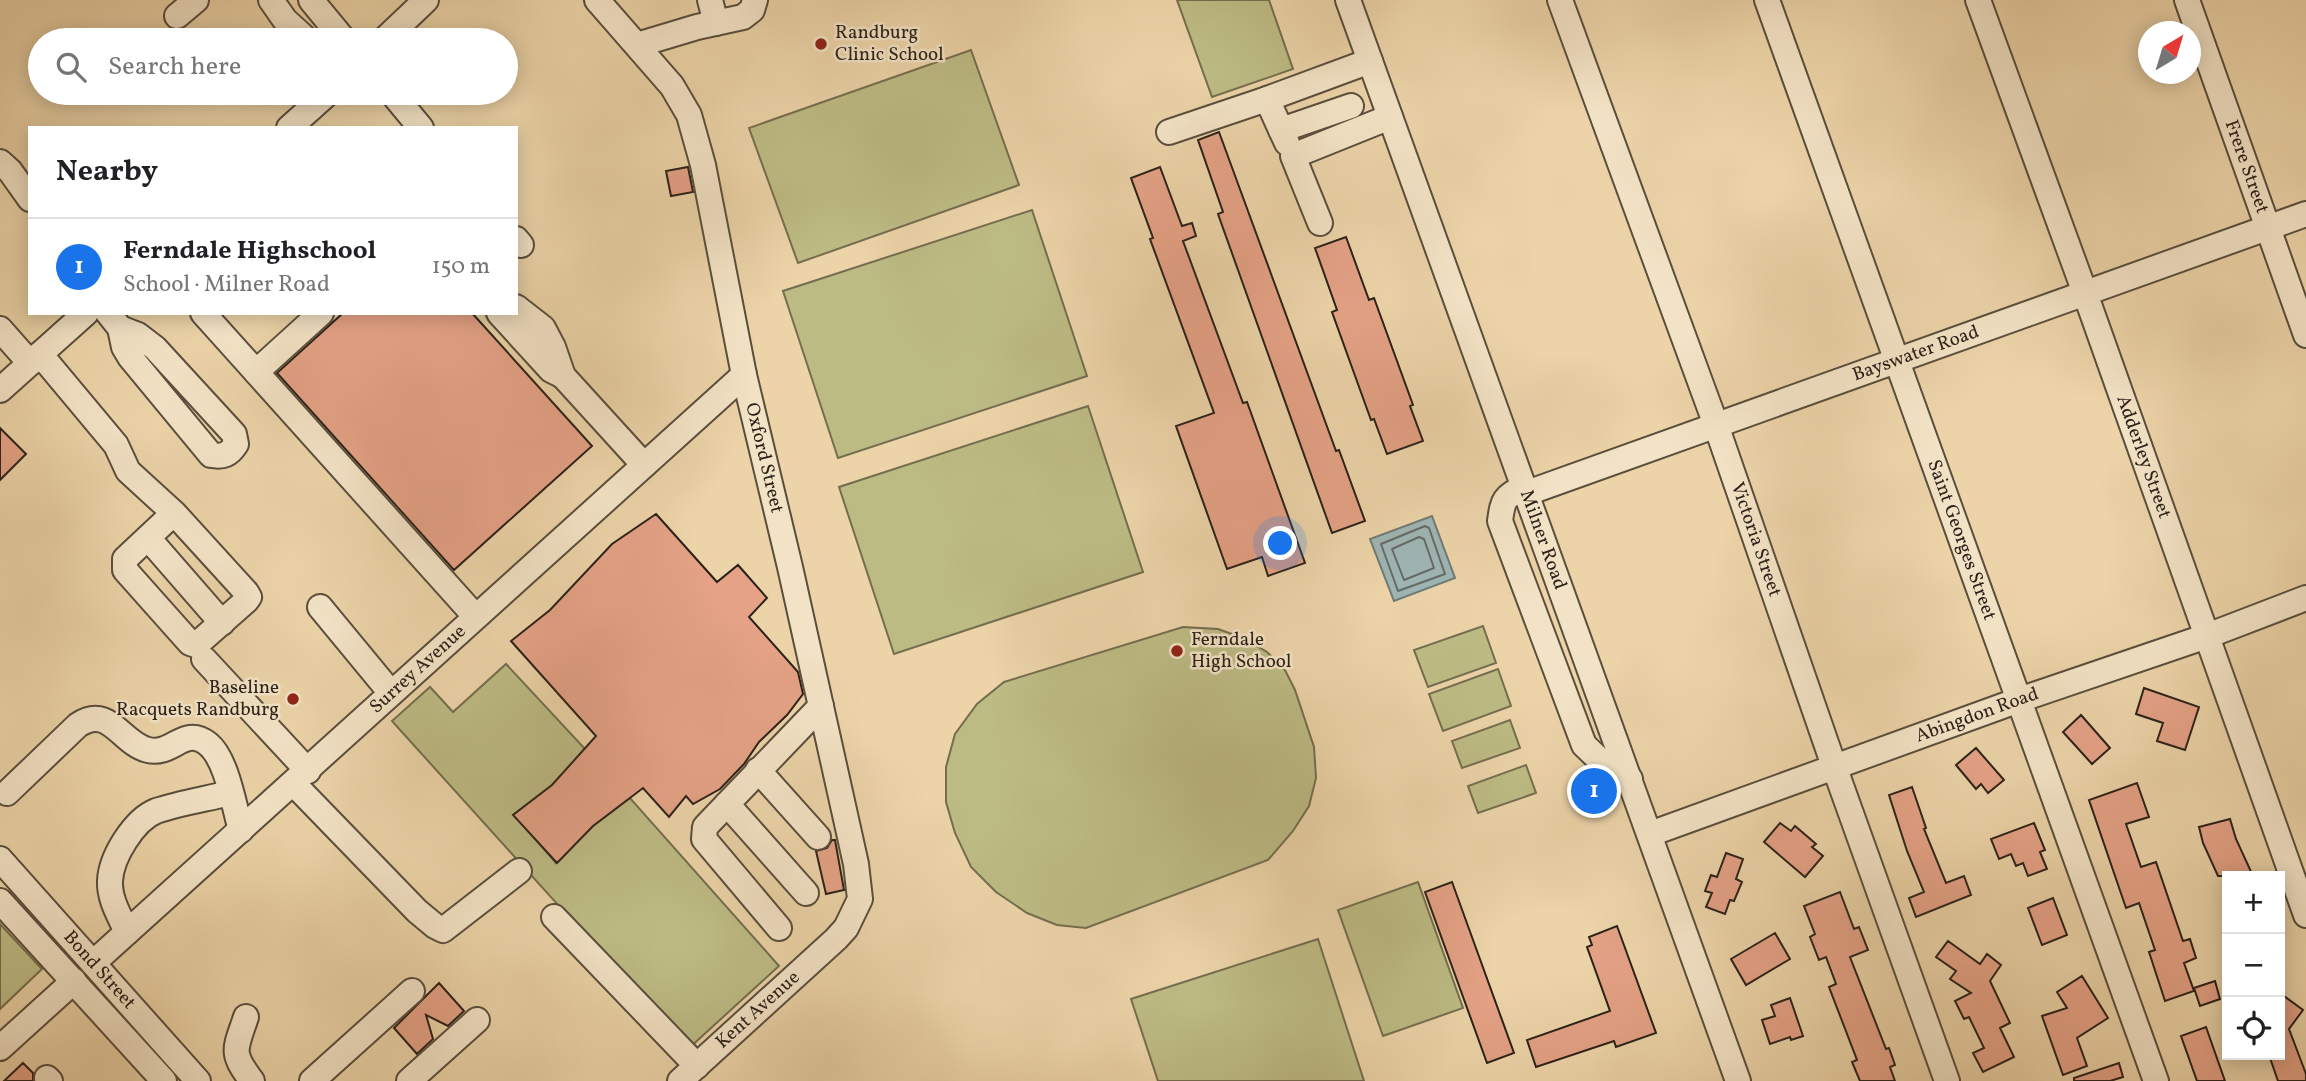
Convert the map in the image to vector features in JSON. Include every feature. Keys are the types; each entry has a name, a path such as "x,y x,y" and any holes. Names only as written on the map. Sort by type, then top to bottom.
{"street":[{"path":"177,16 196,0"},
{"path":"271,0 294,28"},
{"path":"397,28 426,0"},
{"name":"Oxford Street","path":"597,0 672,86 689,116 703,165 744,375 856,864 860,899 846,928 836,939"},
{"path":"637,45 713,11 743,17 752,10 755,0"},
{"name":"Milner Road","path":"1348,0 1738,1081"},
{"name":"Victoria Street","path":"1560,0 1716,425 1947,1081"},
{"name":"Saint Georges Street","path":"1767,0 2156,1081"},
{"name":"Adderley Street","path":"1978,0 2306,915"},
{"name":"Frere Street","path":"2187,0 2306,335"},
{"path":"305,28 315,6 334,28"},
{"path":"1169,132 1370,61"},
{"path":"1266,99 1320,223"},
{"path":"291,126 315,105"},
{"path":"402,105 419,126"},
{"path":"1281,130 1351,106"},
{"path":"1293,156 1390,117"},
{"path":"0,162 28,196"},
{"name":"Bayswater Road","path":"1526,490 1716,425 2306,214"},
{"path":"518,309 543,328 564,376 644,466"},
{"path":"0,390 84,315"},
{"path":"205,315 475,616"},
{"path":"257,372 319,315"},
{"path":"501,315 551,370 564,376"},
{"path":"114,321 155,348 234,434 236,444 231,452 222,456 211,455 130,357 114,321"},
{"path":"0,330 35,359 116,445 128,471 174,513 248,597 200,643 190,643 125,570 125,559 174,513"},
{"name":"Surrey Avenue","path":"93,963 744,375"},
{"path":"1526,490 1506,496 1502,504 1500,521 1504,534 1584,746 1610,770 1630,779"},
{"path":"148,538 222,623"},
{"name":"Abingdon Road","path":"1650,834 2019,700 2207,636 2306,598"},
{"path":"320,607 391,694"},
{"path":"204,659 381,876 435,926 443,930 519,871"},
{"path":"779,928 704,839 705,827 821,706"},
{"path":"7,793 78,725 88,719 100,718 138,746 149,750 165,750 186,737 207,743 223,764 241,830"},
{"path":"758,770 818,837"},
{"path":"127,932 114,902 110,881 115,862 128,836 141,820 156,812 230,793"},
{"path":"727,804 806,893"},
{"name":"Bond Street","path":"0,859 198,1081"},
{"name":"Bond Street","path":"0,901 164,1081"},
{"path":"554,917 688,1074"},
{"name":"Kent Avenue","path":"688,1074 836,939"},
{"path":"0,1048 74,981"},
{"path":"312,1081 412,991"},
{"path":"246,1017 236,1054 238,1062 252,1081"},
{"path":"409,1081 477,1020"}],"shaded area":[{"path":"1177,0 1269,0 1293,69 1212,97"},
{"path":"971,50 1019,185 798,263 749,128"},
{"path":"1032,210 1087,376 838,458 783,291"},
{"path":"1088,406 1143,572 894,654 839,487"},
{"path":"1483,626 1496,663 1428,687 1414,650"},
{"path":"1183,627 1218,629 1243,638 1267,652 1285,670 1295,690 1314,747 1316,778 1309,806 1293,831 1268,860 1086,928 1057,925 1027,913 996,892 971,867 955,833 946,802 946,767 955,734 977,704 1004,682"},
{"path":"506,664 585,749 552,785 514,815 556,863 593,826 630,798 779,966 688,1049 392,721 430,687 453,712"},
{"path":"1498,669 1511,706 1443,731 1429,694"},
{"path":"1510,720 1520,748 1462,768 1452,741"},
{"path":"1526,765 1536,793 1478,813 1468,786"},
{"path":"1418,882 1463,1008 1383,1036 1338,910"},
{"path":"0,924 42,969 0,1009"},
{"path":"1318,939 1364,1081 1158,1081 1131,999"}],"water":[{"path":"1432,516 1455,578 1394,601 1370,539"}],"building":[{"path":"1219,132 1336,451 1339,450 1365,521 1332,533 1218,214 1223,212 1198,140"},
{"path":"688,167 693,192 671,196 666,171"},
{"path":"1160,167 1182,226 1192,223 1196,236 1183,241 1243,403 1247,402 1305,563 1268,576 1262,557 1227,569 1176,426 1214,413 1150,239 1153,238 1131,178"},
{"path":"1346,237 1369,300 1374,298 1413,405 1410,406 1423,441 1387,454 1374,419 1371,420 1332,312 1337,310 1315,248"},
{"path":"341,315 474,315 592,446 454,570 277,373"},
{"path":"0,428 26,454 0,480"},
{"path":"656,514 717,582 738,565 767,598 749,617 798,672 803,694 720,789 693,804 686,796 669,817 643,788 593,826 557,863 513,815 552,785 596,736 511,641 550,610 612,544"},
{"path":"2144,688 2199,707 2185,750 2157,741 2163,723 2136,714"},
{"path":"2081,715 2110,748 2092,764 2063,732"},
{"path":"1976,748 2004,780 1988,793 1981,784 1976,789 1956,765"},
{"path":"2137,783 2149,817 2126,824 2141,867 2156,862 2183,941 2190,939 2196,958 2184,963 2194,991 2165,1001 2149,952 2155,950 2139,903 2126,908 2089,800"},
{"path":"1912,787 1926,828 1924,829 1946,883 1964,876 1971,895 1916,917 1909,898 1924,892 1889,795"},
{"path":"2230,819 2251,871 2222,871 2222,876 2218,876 2199,827"},
{"path":"1780,823 1791,831 1795,826 1816,844 1812,847 1823,856 1805,877 1764,842"},
{"path":"2034,823 2045,850 2040,852 2047,869 2028,876 2023,863 2016,866 2011,854 1999,859 1991,839"},
{"path":"832,840 835,840 844,890 826,894 816,851 827,848"},
{"path":"1726,853 1743,859 1736,879 1742,882 1734,901 1730,900 1725,914 1706,907 1712,893 1705,891 1711,875 1717,877"},
{"path":"1452,882 1514,1053 1487,1063 1425,892"},
{"path":"1840,892 1854,929 1859,927 1868,950 1850,957 1886,1049 1889,1048 1895,1065 1890,1067 1895,1081 1860,1081 1852,1062 1857,1060 1829,987 1836,984 1826,957 1819,960 1810,937 1815,934 1804,906"},
{"path":"2053,898 2067,935 2042,945 2028,908"},
{"path":"1617,926 1656,1033 1616,1047 1614,1041 1536,1067 1527,1040 1610,1011 1587,947 1592,945 1589,937"},
{"path":"1775,933 1790,959 1746,985 1731,959"},
{"path":"1948,941 1980,964 1987,954 2001,965 1990,981 2010,1023 2000,1028 2014,1057 1983,1072 1973,1053 1984,1048 1969,1017 1964,1019 1955,1001 1971,993 1950,979 1956,971 1936,957"},
{"path":"2082,976 2108,1018 2077,1038 2087,1066 2063,1075 2042,1016 2067,1008 2057,992"},
{"path":"2215,981 2220,999 2200,1006 2194,988"},
{"path":"439,983 464,1011 448,1026 426,1015 433,1039 417,1054 394,1028"},
{"path":"2285,997 2303,1010 2289,1029 2306,1074 2306,1081 2278,1081 2271,1060 2285,1060"},
{"path":"1790,998 1803,1036 1770,1044 1762,1020 1775,1016 1771,1005"},
{"path":"2206,1027 2225,1081 2197,1081 2181,1036"},
{"path":"23,1063 33,1073 33,1081 4,1081"},
{"path":"2119,1063 2123,1077 2110,1081 2074,1081 2074,1078"}],"place":[{"name":"Randburg Clinic School","path":"821,44"},
{"name":"Ferndale High School","path":"1177,651"},
{"name":"Baseline Racquets Randburg","path":"293,699"},
{"name":"Ferndale Highschool","path":"1594,791"}]}
